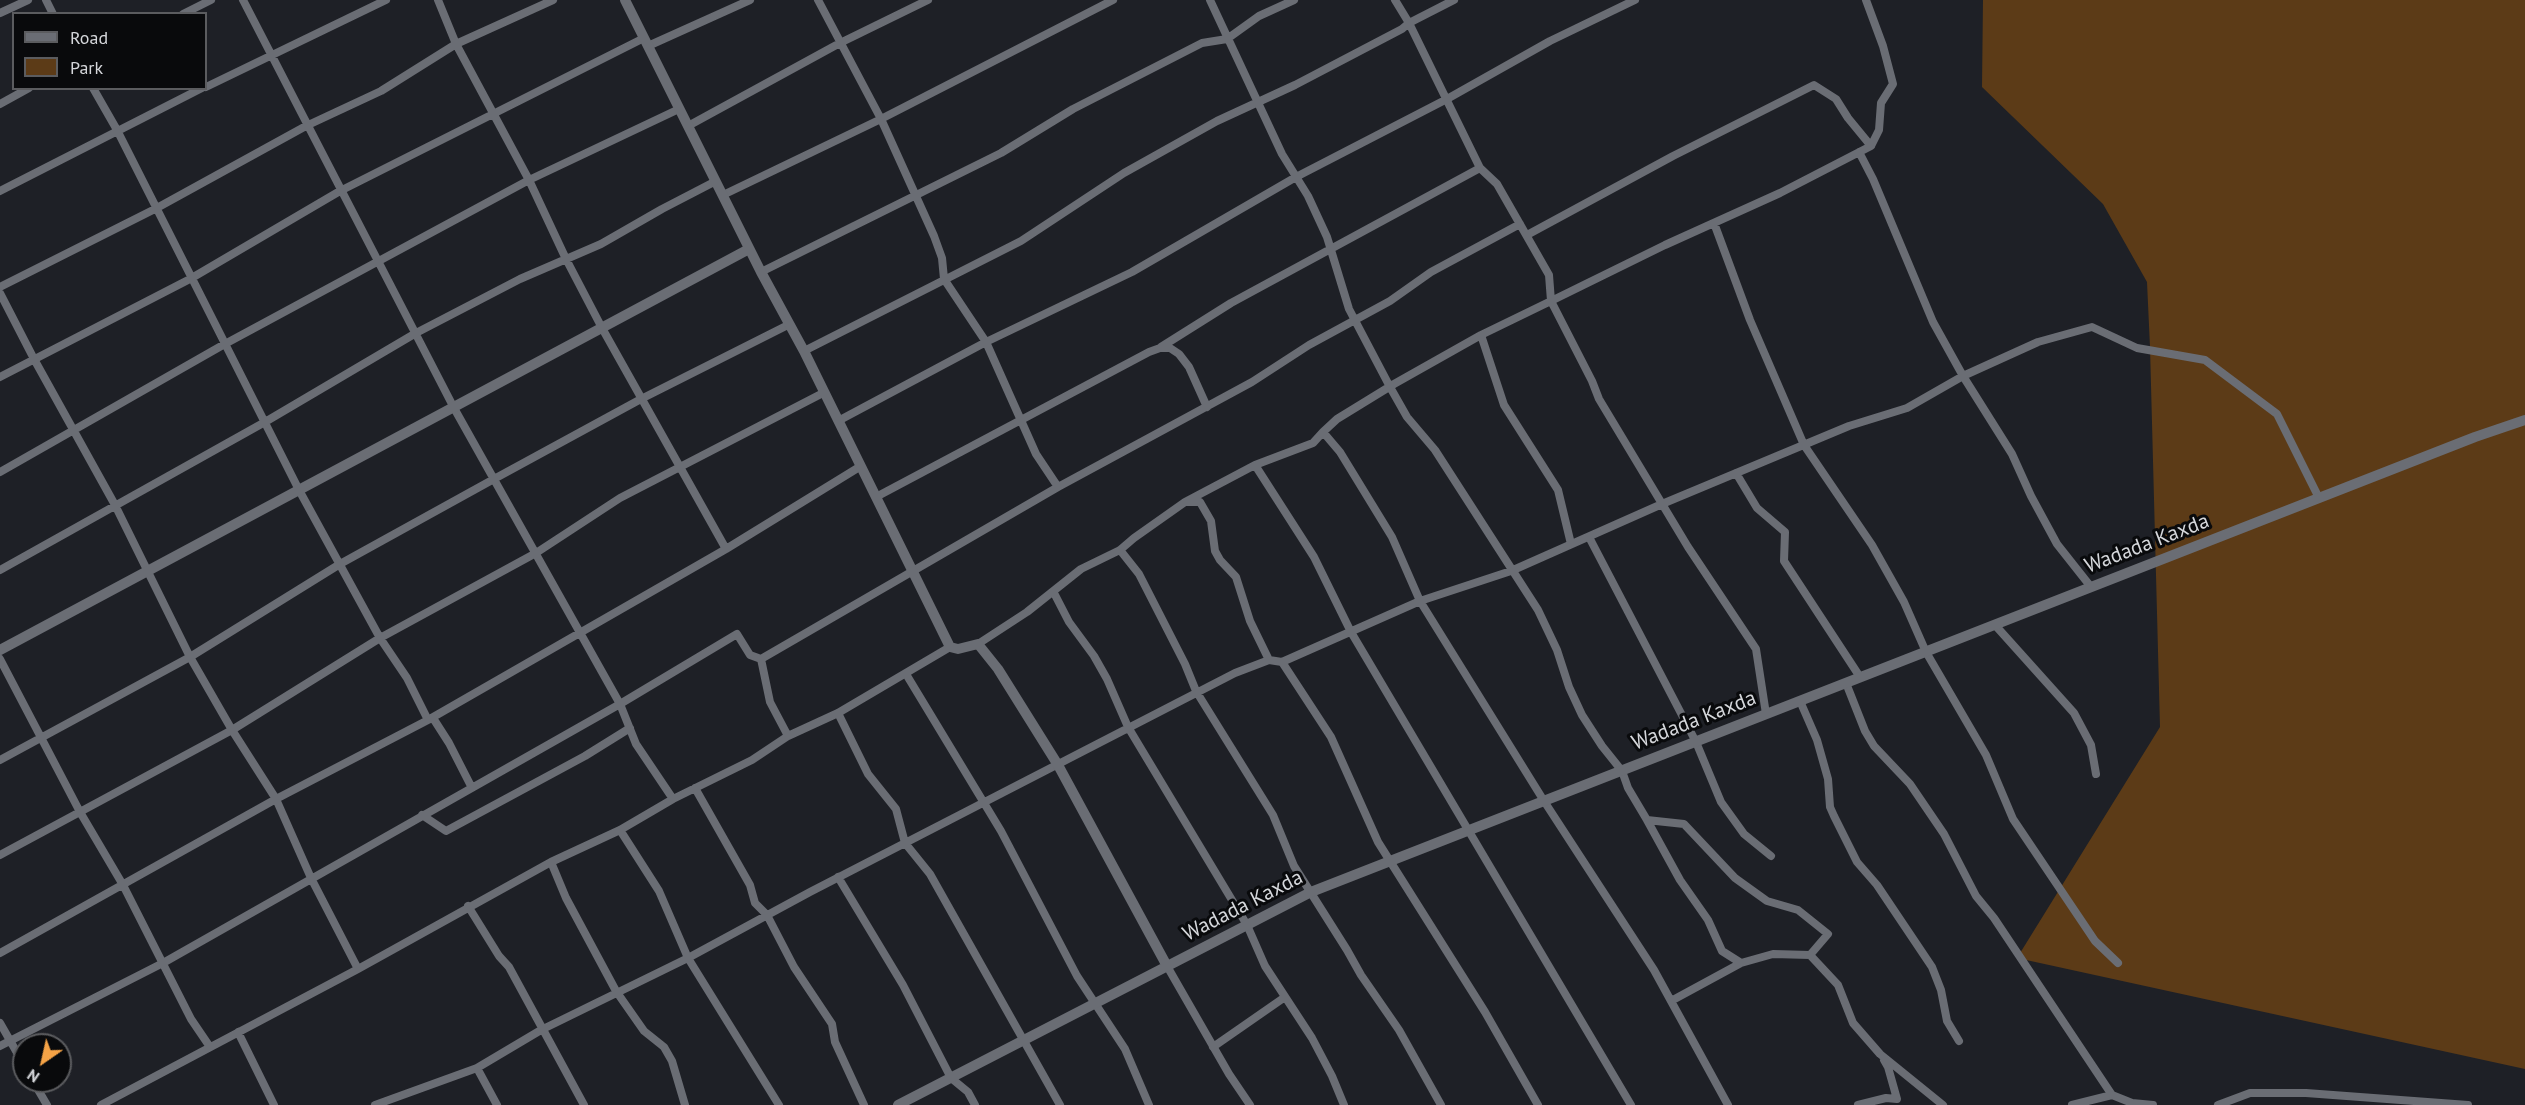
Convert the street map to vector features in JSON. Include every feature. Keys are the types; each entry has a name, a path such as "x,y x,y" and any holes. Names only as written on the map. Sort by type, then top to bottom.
{"street":[{"path":"0,13 28,0"},
{"path":"187,12 211,0"},
{"path":"243,0 306,126 454,408 581,632 620,704 636,744 673,799"},
{"path":"207,86 386,0"},
{"path":"438,0 456,44 529,180 602,328 726,549"},
{"path":"0,287 155,209 306,126 381,91 456,44 553,0"},
{"path":"625,0 760,272 804,351 951,647"},
{"path":"0,377 190,279 340,191 456,131 646,42 750,0"},
{"path":"818,0 881,119 942,258 944,279 986,342 1020,422 1036,454 1058,487"},
{"path":"688,126 840,43 928,0"},
{"path":"723,195 881,119 1113,0"},
{"path":"1210,0 1282,154 1308,196 1330,249 1349,309 1389,387 1407,417 1435,450 1538,610 1557,650 1569,687 1582,715 1622,771 1629,788 1680,880 1708,920 1722,951 1741,963"},
{"path":"760,272 1001,153 1073,109 1202,44 1227,39 1259,16 1294,0"},
{"path":"1395,0 1409,23 1480,168 1497,184 1549,275 1551,301 1599,399 1662,504 1756,649 1766,714"},
{"path":"804,351 1021,240 1145,162 1217,121 1258,104 1454,0"},
{"path":"838,421 986,342 1132,272 1296,177 1447,99 1550,41 1635,0"},
{"path":"101,1105 358,969 551,862 621,830 673,799 752,760 788,736 838,713 951,647 978,644 1027,612 1081,569 1120,550 1185,502 1255,465 1313,443 1337,419 1481,335 1714,223 1780,194 1870,146 1879,130 1881,104 1893,84 1883,46 1866,0"},
{"path":"1527,235 1673,156 1814,85 1836,99 1870,146"},
{"path":"0,104 25,90"},
{"path":"94,90 117,130 223,345 299,490 380,638 431,719 449,743 471,788"},
{"path":"0,191 200,90"},
{"path":"0,472 73,428 223,345 529,180 679,109"},
{"path":"1859,152 1873,179 1933,322 1963,376 2012,454 2057,544 2091,587"},
{"path":"876,497 1160,348 1231,303 1480,168"},
{"path":"0,570 264,422 416,333 601,244 662,209 716,182"},
{"path":"1714,223 1754,330 1804,445 1872,544 1904,602 1926,652 1986,755 2013,819 2095,940 2118,963"},
{"path":"0,1046 163,963 620,704 737,634 750,655 761,659 1058,487 1252,382 1309,345 1390,301 1431,272 1521,224"},
{"path":"0,650 750,249"},
{"path":"0,292 34,359 115,505 190,657 232,730 276,799 311,878 358,969"},
{"path":"0,760 190,657 340,564 641,399 788,325"},
{"path":"375,1105 477,1068 541,1030 616,991 688,958 1196,691 1235,673 1269,660 1282,662 1420,602 1511,571 1662,504 1849,426 1907,408 1963,376 2038,342 2092,327 2137,348 2205,360 2277,414 2319,498"},
{"path":"1481,335 1504,405 1558,490 1571,544"},
{"path":"1160,348 1170,348 1179,354 1189,367 1207,407"},
{"path":"0,855 232,730 380,638 536,553 620,498 823,393"},
{"name":"Wadada Kaxda","path":"898,1105 1311,892 2319,498 2525,420"},
{"path":"1323,432 1340,452 1392,537 1420,602 1671,1000 1728,1105"},
{"path":"1255,465 1314,557 1352,632 1631,1105"},
{"path":"0,953 276,799 431,719 726,549 861,466"},
{"path":"1736,473 1757,508 1785,532 1784,561 1860,677"},
{"path":"1185,502 1200,502 1211,521 1215,550 1220,560 1236,577 1250,621 1269,660"},
{"path":"1589,537 1696,742 1721,802 1744,834 1771,856"},
{"path":"1120,550 1139,574 1185,664 1196,691 1273,815 1294,866 1361,975 1399,1030 1441,1105"},
{"path":"1053,591 1069,622 1098,663 1128,727 1247,925 1265,966 1312,1038 1344,1105"},
{"path":"1995,625 2074,713 2091,745 2096,774"},
{"path":"978,644 998,669 1058,765 1167,966 1213,1047 1250,1105"},
{"path":"0,659 80,812 123,885 191,1019 210,1047"},
{"path":"761,659 770,702 788,736"},
{"path":"1282,662 1331,737 1367,819 1391,861 1485,1011 1538,1105"},
{"path":"906,674 984,803 1077,976 1125,1049 1149,1105"},
{"path":"1846,683 1865,731 1874,746 1910,784 1944,834 1976,896 1994,918 2112,1095 2132,1103 2153,1105"},
{"path":"1800,701 1817,740 1830,807 1834,816 1857,862 1877,885 1932,967 1941,990 1947,1021 1959,1041"},
{"path":"838,713 868,774 896,809 905,843 930,874 1060,1105"},
{"path":"422,815 446,831 585,756 630,728"},
{"path":"695,788 750,885 756,903 767,915 794,967 832,1024 835,1042 864,1105"},
{"path":"1647,820 1684,824 1735,878 1767,901 1798,910 1828,934 1810,955"},
{"path":"621,830 659,891 688,958 779,1105"},
{"path":"551,862 566,898 616,991 644,1031 664,1047 672,1061 685,1105"},
{"path":"838,878 908,994 951,1078 968,1092 975,1105"},
{"path":"468,906 508,967 584,1105"},
{"path":"1671,1000 1741,963 1773,954 1810,955 1838,985 1853,1023 1888,1066 1899,1102"},
{"path":"1213,1047 1286,998"},
{"path":"0,1023 12,1044"},
{"path":"238,1032 274,1105"},
{"path":"1880,1054 1943,1105"},
{"path":"477,1068 497,1105"},
{"path":"2218,1105 2250,1094 2306,1093 2468,1105"},
{"path":"2072,1105 2112,1095"},
{"path":"1858,1105 1886,1098 1899,1102"}],"green space":[{"path":"1983,0 2525,0 2525,1069 2017,958 2160,727 2150,347 2147,282 2103,204 1982,87"}]}
